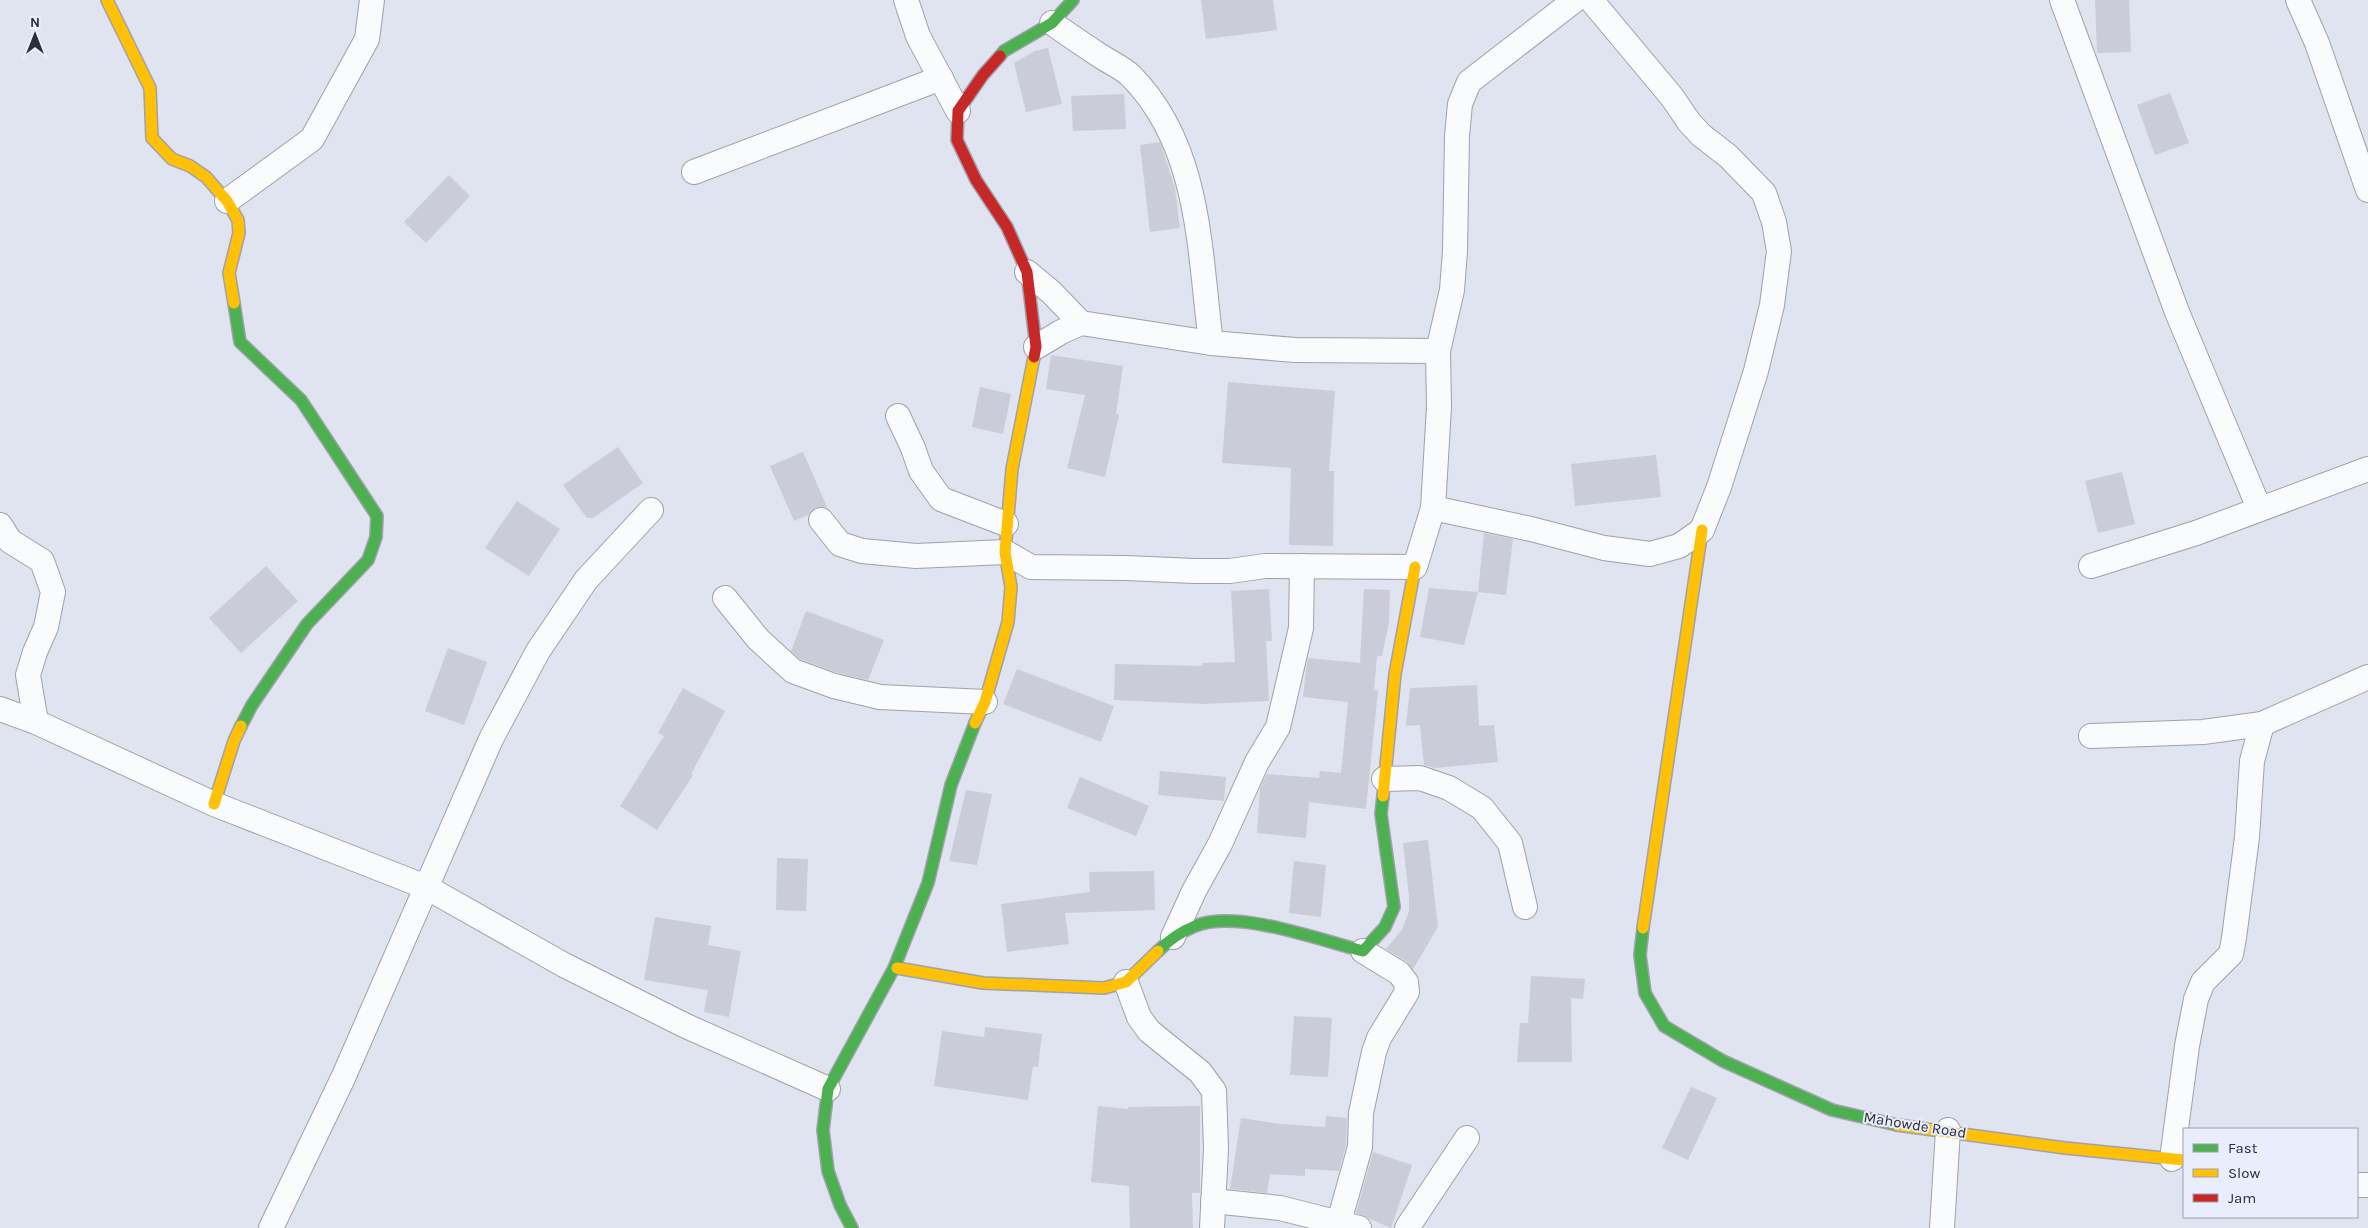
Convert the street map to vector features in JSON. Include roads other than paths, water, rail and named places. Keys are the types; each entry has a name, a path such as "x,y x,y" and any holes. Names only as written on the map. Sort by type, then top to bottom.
{"street":[{"path":"107,0 150,88 152,138 172,159 190,166 206,177 227,201 238,220 239,233 229,273 240,342 301,400 377,516 376,537 368,560 307,624 252,706 234,741 214,804"},
{"path":"227,201 312,139 367,39 372,0"},
{"path":"852,1228 840,1205 828,1171 823,1130 828,1089 894,968 928,882 951,784 963,750 985,702 1008,622 1011,587 1005,552 1006,524 1012,469 1036,347 1027,272 1007,227 976,180 957,140 958,111 918,36 906,0"},
{"path":"958,111 983,75 1004,51 1052,23 1073,0"},
{"path":"1363,951 1391,921 1395,910 1382,814 1384,779 1395,674 1415,567 1433,508 1439,407 1438,351 1452,290 1457,136 1460,104 1469,82 1575,0"},
{"path":"1433,508 1531,529 1604,548 1650,554 1679,546 1702,530 1719,487 1756,371 1772,305 1779,251 1774,222 1764,193 1728,156 1701,135 1689,122 1672,97 1591,0"},
{"path":"2062,0 2176,312 2259,508"},
{"path":"2298,0 2317,43 2368,190"},
{"path":"1052,23 1129,74 1146,94 1178,148 1191,191 1201,246 1210,343"},
{"path":"694,172 941,78"},
{"path":"1027,272 1051,292 1080,323"},
{"path":"1036,347 1080,323 1210,343 1295,350 1438,351"},
{"path":"898,416 921,471 941,499 1006,524"},
{"path":"2091,566 2196,533 2368,469"},
{"path":"271,1228 343,1078 491,739 538,652 586,580 651,510"},
{"path":"821,520 840,544 862,551 916,556 1005,552 1031,567 1054,569 1126,568 1230,571 1265,566 1415,567"},
{"path":"0,525 10,541 42,561 53,592 46,627 35,652 28,675 36,722"},
{"name":"Mahowde Road","path":"1702,530 1649,877 1640,956 1645,993 1664,1026 1723,1061 1832,1110 1898,1125 1948,1130 2065,1148 2178,1160"},
{"path":"1173,937 1194,891 1220,844 1257,762 1278,728 1301,628 1302,566"},
{"path":"726,598 758,639 792,671 834,686 880,697 985,702"},
{"path":"2090,736 2203,732 2262,724 2368,677"},
{"path":"0,709 36,722 214,804 426,887 572,970 686,1026 828,1089"},
{"path":"2178,1160 2187,1046 2196,999 2203,982 2231,954 2247,837 2252,760 2262,724"},
{"path":"1384,779 1420,778 1449,788 1482,808 1510,843 1525,908"},
{"path":"894,968 983,983 1104,988 1126,982 1173,937 1197,925 1231,920 1264,925 1363,951 1399,973 1406,982 1407,992 1379,1038 1374,1052 1361,1113 1360,1147 1349,1225 1280,1208 1213,1201"},
{"path":"1126,982 1139,1017 1149,1032 1200,1072 1214,1091 1216,1149 1212,1228"},
{"path":"1942,1228 1948,1130"},
{"path":"1407,1228 1467,1138"}]}
